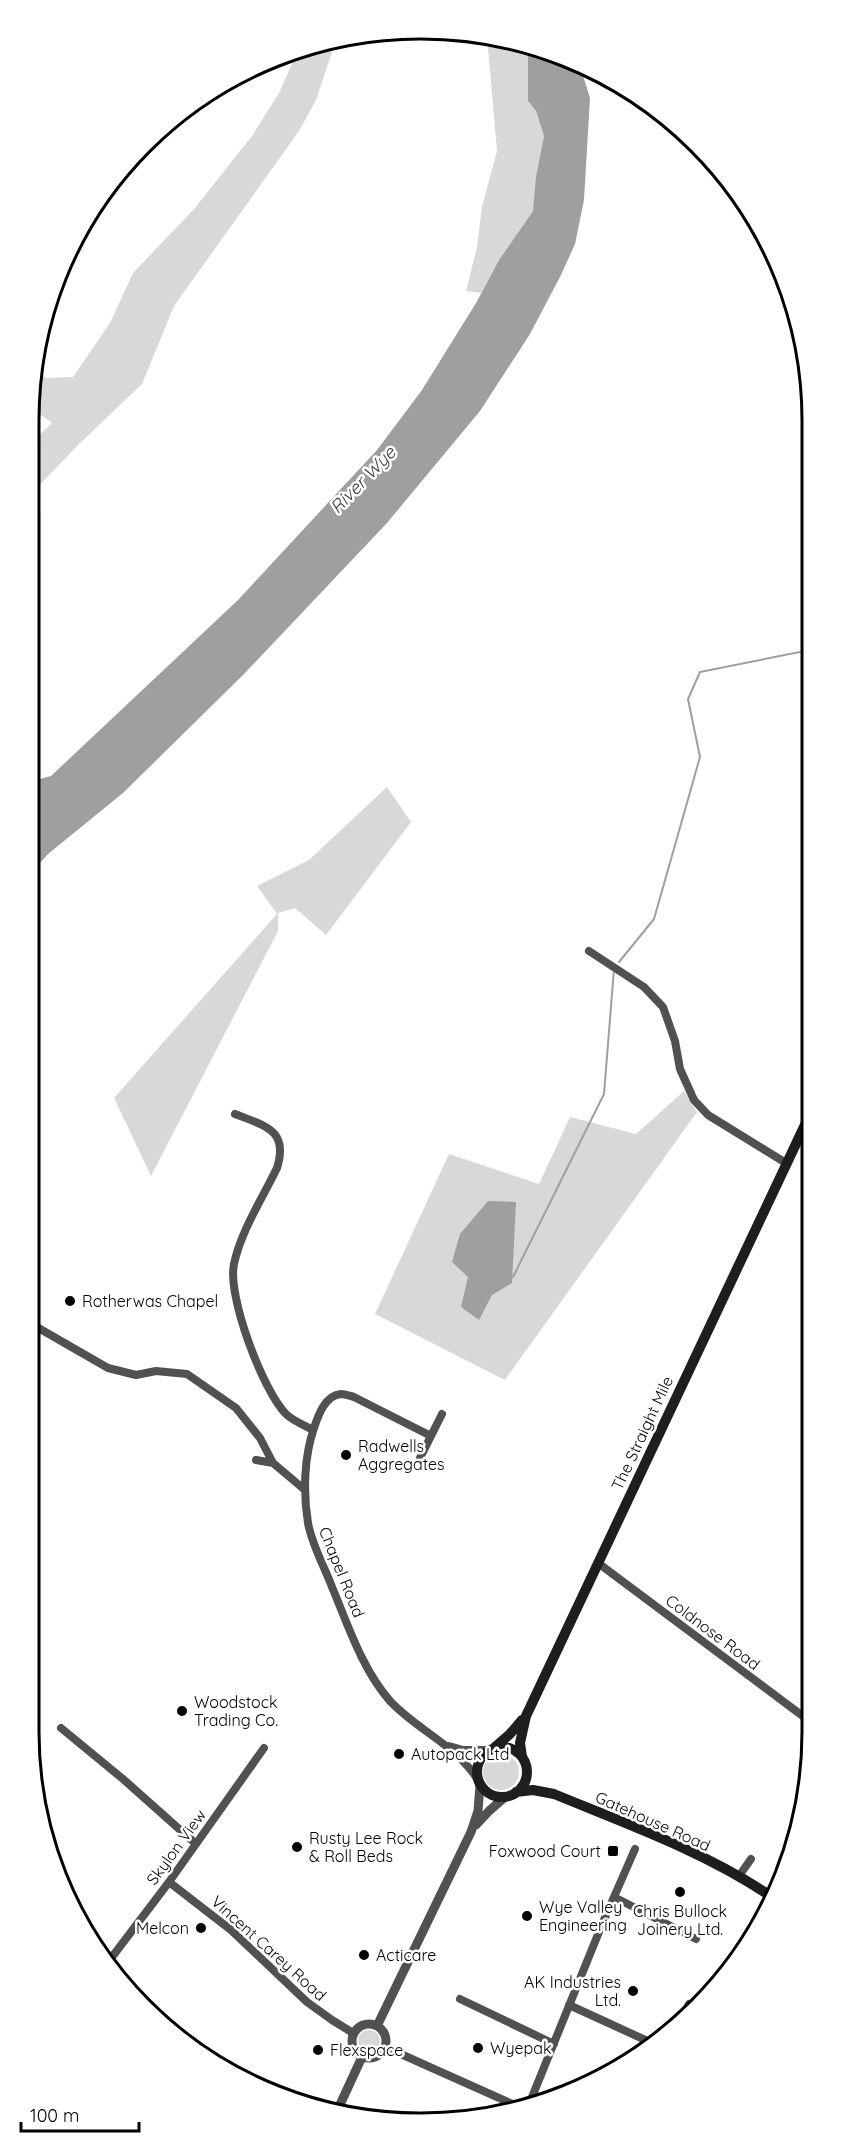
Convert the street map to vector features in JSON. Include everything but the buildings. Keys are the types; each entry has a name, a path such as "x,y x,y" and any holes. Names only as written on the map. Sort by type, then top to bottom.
{"main road":[{"name":"The Straight Mile","path":"522,1757 520,1743 526,1716 802,1130"},
{"name":"The Straight Mile","path":"491,1749 510,1734 526,1716"},
{"path":"506,1747 518,1752 526,1770 524,1783 516,1792 505,1797 493,1796 479,1783 477,1768 479,1761 491,1749 506,1747"},
{"name":"Gatehouse Road","path":"526,1770 536,1781 554,1794"},
{"name":"Gatehouse Road","path":"516,1792 532,1790 554,1794 642,1831 739,1876 766,1893"}],"street":[{"path":"589,951 644,987 663,1007 675,1041 680,1070 694,1100 708,1115 786,1163"},
{"path":"235,1114 273,1132 279,1139 281,1155 233,1266 235,1301 249,1343 280,1407 287,1416 313,1430"},
{"path":"39,1328 108,1368 136,1375 156,1371 187,1374 236,1408 260,1438 273,1463 305,1490"},
{"name":"Chapel Road","path":"431,1436 354,1397 341,1394 333,1396 326,1402 313,1430 308,1448 305,1490 308,1524 359,1651 377,1685 405,1716 445,1744 471,1770 479,1783"},
{"path":"420,1458 442,1414"},
{"path":"256,1460 273,1463"},
{"name":"Coldnose Road","path":"598,1563 802,1715"},
{"path":"61,1728 196,1844"},
{"name":"Chapel Road","path":"445,1744 464,1750 491,1749"},
{"name":"Skylon View","path":"113,1956 169,1882 264,1748"},
{"path":"377,2026 471,1832 478,1810 479,1783"},
{"path":"471,1832 505,1797"},
{"path":"532,2096 634,1849"},
{"path":"739,1876 751,1859"},
{"name":"Vincent Carey Road","path":"169,1882 231,1930 307,2002 354,2033"},
{"path":"614,1897 696,1939"},
{"path":"460,1999 554,2043"},
{"path":"569,2005 645,2040"},
{"path":"364,2024 377,2026 385,2034 385,2047 378,2056 362,2057 353,2049 351,2038 354,2033 364,2024"},
{"path":"385,2047 509,2103"},
{"path":"340,2105 362,2057"}],"shaded area":[{"path":"488,45 528,55 528,101 536,111 544,136 533,211 499,260 481,293 466,291 477,247 482,207 497,151"},
{"path":"333,49 316,100 299,131 174,306 142,384 39,486 39,435 52,423 39,414 42,374 46,378 73,377 110,323 133,273 194,209 252,136 279,93 293,61"},
{"path":"387,787 411,822 326,935 295,908 278,913 278,931 151,1176 114,1098 277,914 257,886 309,860"},
{"path":"684,1091 697,1112 505,1380 375,1314 449,1154 539,1184 570,1117 636,1134"},
{"path":"501,1754 514,1759 519,1772 514,1785 501,1790 488,1785 483,1772 488,1759"},
{"path":"369,2030 377,2033 380,2041 377,2049 369,2052 361,2049 358,2041 361,2033"}],"water":[{"name":"River Wye","path":"528,55 583,75 590,98 584,200 575,244 530,334 480,411 387,523 243,675 123,793 39,864 39,779 51,776 238,600 377,450 422,390 476,303 499,260 533,211 536,177 544,136 536,111 528,101"},
{"path":"488,1201 516,1202 512,1283 492,1295 479,1320 461,1307 468,1277 452,1262 460,1234"}],"waterway":[{"path":"619,962 654,919 700,757 688,699 700,672 802,652"},
{"path":"513,1277 604,1094 614,969"}],"place":[{"name":"Rotherwas Chapel","path":"70,1301"},
{"name":"Radwells Aggregates","path":"346,1455"},
{"name":"Woodstock Trading Co.","path":"182,1711"},
{"name":"Autopack Ltd","path":"399,1754"},
{"name":"Rusty Lee Rock & Roll Beds","path":"297,1847"},
{"name":"Foxwood Court","path":"613,1851"},
{"name":"Chris Bullock Joinery Ltd.","path":"680,1892"},
{"name":"Wye Valley Engineering","path":"527,1916"},
{"name":"Melcon","path":"201,1928"},
{"name":"Acticare","path":"364,1955"},
{"name":"AK Industries Ltd.","path":"633,1991"},
{"name":"Wyepak","path":"478,2048"},
{"name":"Flexspace","path":"318,2050"}]}
